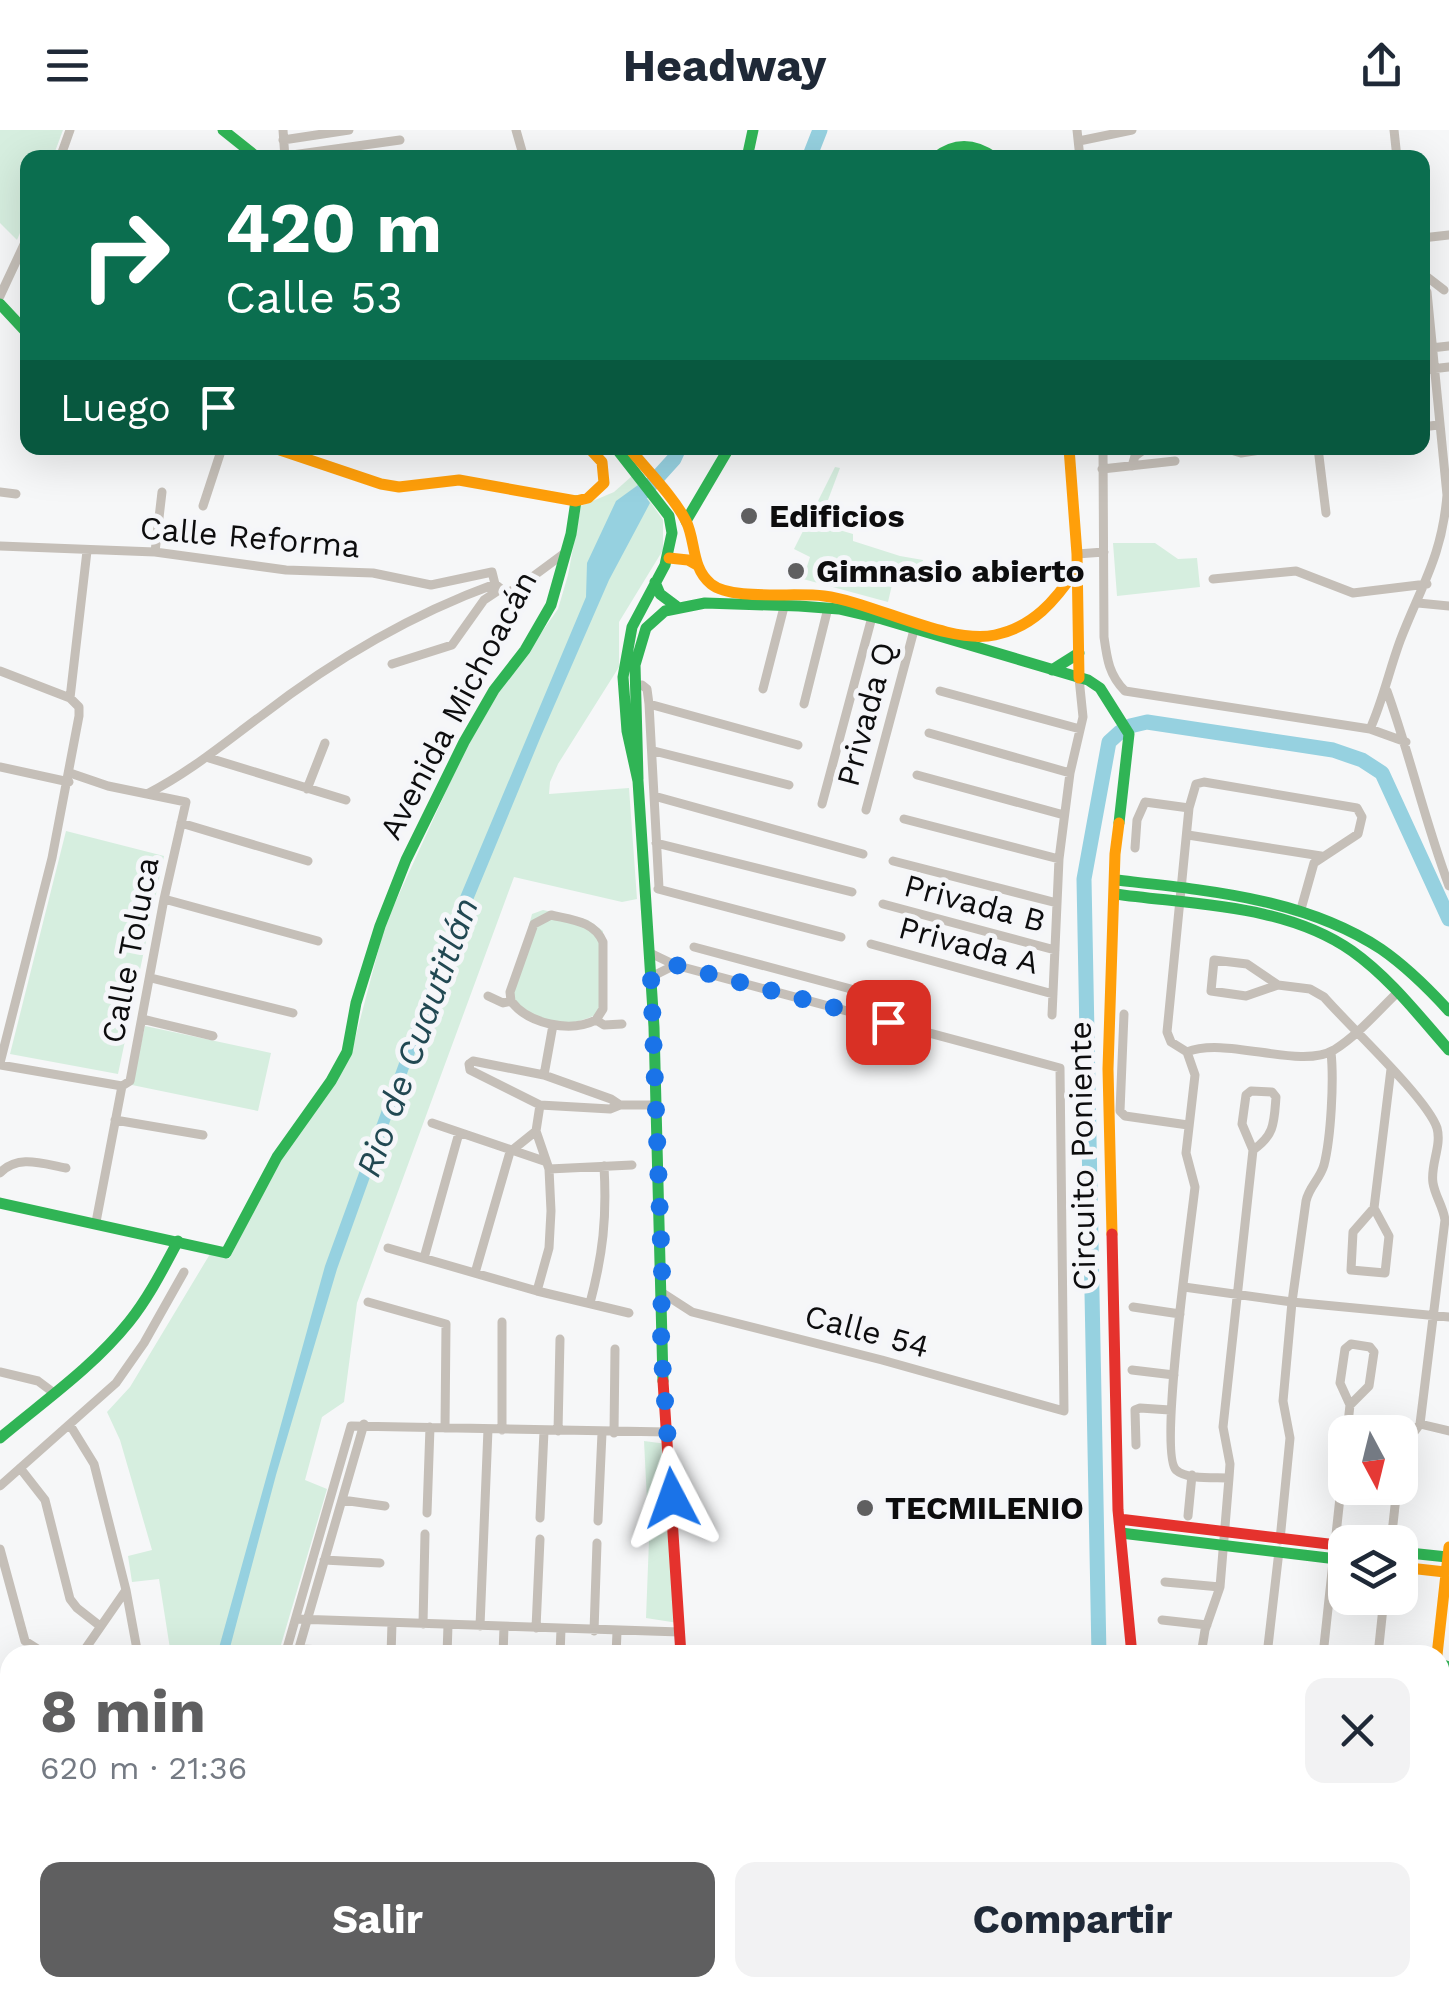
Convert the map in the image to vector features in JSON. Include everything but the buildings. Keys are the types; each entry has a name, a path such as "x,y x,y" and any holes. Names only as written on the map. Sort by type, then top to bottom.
{"main road":[{"path":"224,130 248,150"},
{"path":"945,150 964,144 986,150"},
{"path":"0,304 20,325"},
{"path":"295,455 381,484 459,480 576,501 598,492 604,482 602,462 596,455"},
{"path":"632,455 670,516 674,545 634,622 624,659 632,754 638,779 650,953 661,1345 681,1645"},
{"path":"686,521 725,455"},
{"path":"638,779 641,762 634,660 652,619 676,606 828,608 872,617 1079,678 1069,455"},
{"path":"660,496 686,521 698,565 712,585 704,604"},
{"name":"Avenida Michoacán","path":"178,1241 226,1254 277,1157 347,1052 356,1003 406,860 471,729 551,606 576,501"},
{"path":"669,558 698,565"},
{"path":"712,585 745,595 785,592 828,596 974,638 998,636 1043,614 1076,570"},
{"path":"655,582 660,594 676,606"},
{"path":"1052,670 1078,653"},
{"name":"Circuito Poniente","path":"1079,678 1100,688 1129,734 1114,854 1108,1069 1120,1526 1131,1645"},
{"path":"1116,880 1301,923 1372,964 1449,1050"},
{"path":"1115,894 1182,895 1301,910 1344,927 1381,948 1430,988 1449,1011"},
{"path":"1372,964 1381,948"},
{"path":"0,1203 178,1241 125,1327 54,1393 3,1431"},
{"path":"1120,1526 1328,1551"},
{"path":"1418,1552 1448,1552 1438,1645"},
{"path":"1418,1568 1445,1572"}],"street":[{"path":"283,135 349,130"},
{"path":"1078,136 1132,130"},
{"path":"328,150 400,140"},
{"path":"0,296 20,253"},
{"path":"1430,339 1430,354"},
{"path":"1431,348 1449,346"},
{"path":"1370,729 1439,552 1446,512 1430,385"},
{"path":"1430,426 1438,425"},
{"path":"203,506 220,455"},
{"path":"1102,455 1104,637 1114,681 1125,691 1370,729 1406,742"},
{"path":"1132,466 1138,455"},
{"path":"1319,455 1326,513"},
{"path":"1102,469 1176,462"},
{"path":"0,492 16,494"},
{"path":"155,552 162,492"},
{"name":"Calle Reforma","path":"0,546 155,552 286,570 372,573 431,585 492,572 497,587"},
{"path":"70,698 87,551"},
{"path":"497,587 506,593 516,589 566,552"},
{"path":"1076,554 1104,552"},
{"path":"1213,579 1296,571 1352,593 1426,584"},
{"path":"392,664 452,645 497,587"},
{"path":"147,794 208,758 338,660 440,604 497,587"},
{"path":"1418,602 1449,606"},
{"path":"763,689 784,607"},
{"path":"804,704 828,608"},
{"path":"822,804 872,617"},
{"name":"Privada Q","path":"866,810 914,630"},
{"path":"0,671 70,698 79,708 69,778 0,1064 122,1086"},
{"path":"1052,1015 1058,859 1083,705 1079,678"},
{"path":"635,686 647,690 649,704 660,888"},
{"path":"940,690 1080,728"},
{"path":"1386,691 1406,742 1449,886"},
{"path":"649,704 798,745"},
{"path":"929,733 1070,773"},
{"path":"307,790 325,743"},
{"path":"654,751 789,785"},
{"path":"208,758 346,800"},
{"name":"Calle Toluca","path":"0,768 186,802 130,1080 122,1086 96,1222"},
{"path":"917,776 1064,814"},
{"path":"1229,1478 1192,1475 1175,1469 1170,1459 1170,1410 1195,1187 1186,1153 1195,1075 1187,1052 1172,1042 1167,1032 1189,808 1196,784 1204,782 1357,808 1362,817 1358,834 1314,863 1301,910"},
{"path":"654,796 862,854"},
{"path":"1135,848 1137,820 1145,802 1189,808"},
{"path":"904,819 1058,859"},
{"path":"181,824 308,860"},
{"path":"1188,834 1321,856"},
{"path":"656,843 852,892"},
{"path":"893,861 1057,903"},
{"path":"646,890 660,888 841,936"},
{"path":"164,898 318,941"},
{"name":"Privada B","path":"882,904 1054,950"},
{"path":"551,914 591,926 598,932 603,942 603,1009 596,1020 588,1025 553,1025 528,1016 511,1001 510,992 534,924 551,914"},
{"name":"Privada A","path":"871,944 1052,994"},
{"path":"694,947 877,996"},
{"path":"650,953 676,965 774,990 779,970"},
{"path":"1278,985 1248,964 1214,960 1211,991 1246,996 1278,985 1310,989 1324,997 1391,1069 1437,1129 1433,1182 1443,1205 1444,1220 1418,1427"},
{"path":"651,977 676,965"},
{"path":"151,978 293,1013"},
{"name":"Calle 54","path":"661,1292 692,1312 1064,1411 1060,1068 774,990"},
{"path":"1187,1052 1204,1048 1311,1056 1331,1052 1398,992"},
{"path":"488,996 503,1003 511,1001"},
{"path":"1124,1014 1120,1111 1125,1116 1188,1124"},
{"path":"142,1019 213,1036"},
{"path":"596,1020 604,1026 622,1024"},
{"path":"544,1076 553,1025"},
{"path":"1268,1645 1289,1452 1283,1401 1292,1302 1306,1201 1324,1166 1333,1070 1331,1052"},
{"path":"620,1105 544,1076 474,1060 469,1064 470,1070 540,1105 610,1109 620,1105 656,1105"},
{"path":"1374,1208 1389,1236 1385,1273 1351,1270 1354,1232 1374,1208 1391,1069"},
{"path":"516,1094 524,1071"},
{"path":"564,1108 568,1085"},
{"path":"1203,1645 1220,1587 1229,1478 1229,1454 1222,1427 1254,1150 1242,1124 1247,1092 1275,1093 1274,1130 1254,1150"},
{"path":"538,1291 549,1248 552,1211 546,1165 536,1130 540,1105"},
{"path":"115,1120 204,1134"},
{"path":"432,1123 546,1165 632,1165"},
{"path":"475,1273 510,1152 536,1130"},
{"path":"424,1258 459,1133"},
{"path":"0,1173 10,1163 22,1160 66,1168"},
{"path":"590,1303 604,1253 604,1166"},
{"path":"388,1248 538,1291 629,1312"},
{"path":"0,1486 116,1383 184,1272"},
{"path":"1184,1287 1449,1317"},
{"path":"368,1302 446,1324 445,1428"},
{"path":"1133,1307 1180,1314"},
{"path":"502,1322 502,1430"},
{"path":"558,1431 560,1339"},
{"path":"1349,1415 1350,1406 1340,1383 1345,1349 1351,1344 1370,1347 1374,1352 1369,1386 1350,1406"},
{"path":"614,1433 615,1349"},
{"path":"1132,1370 1174,1374"},
{"path":"0,1372 38,1381 54,1393"},
{"path":"1136,1444 1138,1408 1170,1410"},
{"path":"289,1645 324,1560 364,1424"},
{"path":"1420,1424 1449,1431"},
{"path":"70,1425 94,1464 136,1645"},
{"path":"299,1645 301,1619 352,1426 667,1432"},
{"path":"426,1512 430,1428"},
{"path":"480,1626 488,1429"},
{"path":"540,1518 544,1431"},
{"path":"598,1521 602,1433"},
{"path":"20,1468 45,1500 70,1599 100,1626"},
{"path":"1188,1516 1192,1475"},
{"path":"342,1500 386,1506"},
{"path":"423,1624 425,1534"},
{"path":"536,1628 540,1539"},
{"path":"594,1632 597,1543"},
{"path":"0,1549 25,1640 32,1645"},
{"path":"324,1560 380,1563"},
{"path":"1165,1582 1220,1587"},
{"path":"87,1645 126,1590"},
{"path":"1325,1645 1329,1615"},
{"path":"1379,1645 1382,1615"},
{"path":"301,1619 680,1632"},
{"path":"1162,1620 1206,1625"},
{"path":"391,1645 392,1623"},
{"path":"447,1645 448,1625"},
{"path":"503,1645 504,1627"},
{"path":"560,1645 561,1629"},
{"path":"616,1645 617,1632"}],"green space":[{"path":"0,130 63,130 56,150 20,150 17,240 0,223"},
{"path":"835,467 840,468 819,524 853,534 853,541 923,560 920,575 895,572 888,602 803,579 810,557 794,549"},
{"path":"632,476 663,520 663,550 619,622 619,667 558,764 549,794 629,788 637,899 622,902 514,877 357,1303 344,1402 322,1417 305,1480 327,1489 281,1645 169,1645 159,1579 132,1582 128,1556 152,1550 120,1440 107,1412 130,1387 210,1254 229,1259 280,1160 350,1058 385,925 464,752 498,694 558,609 581,506 614,492"},
{"path":"1113,543 1155,543 1178,559 1197,558 1200,587 1117,596"},
{"path":"66,831 164,856 118,1074 10,1054"},
{"path":"543,910 588,920 603,931 602,999 596,1015 570,1023 550,1022 510,997 532,914"},
{"path":"145,1026 271,1053 258,1111 132,1085"},
{"path":"644,1441 667,1444 678,1623 646,1618 649,1540"}],"water":[{"path":"638,485 650,503 609,580 541,736 408,1071 337,1269 231,1645 220,1645 325,1266 457,904 586,597 587,563 616,501"}],"waterway":[{"name":"Rio de Cuautitlán","path":"812,150 820,130"},
{"name":"Rio de Cuautitlán","path":"645,491 676,455"},
{"path":"1130,726 1147,722 1333,750 1362,760 1382,773 1449,919"},
{"path":"1099,1645 1084,879 1109,742 1120,732"}],"traffic: fast":[{"path":"223,130 248,150"},
{"path":"749,150 753,130"},
{"path":"948,150 965,146 982,150"},
{"path":"0,304 20,325"},
{"path":"621,455 669,516 672,533 665,565 632,627 623,677 627,731 638,781 654,1027 663,1381"},
{"path":"686,521 725,455"},
{"path":"0,1203 226,1253 277,1157 347,1052 356,1003 406,860 464,742 551,605 576,501"},
{"path":"655,582 660,594 676,606"},
{"path":"638,779 635,665 646,628 665,611 705,603 839,609 1088,680 1100,688 1129,734 1119,823"},
{"path":"1052,670 1079,653"},
{"path":"1116,880 1253,899 1320,918 1381,949 1449,1011"},
{"path":"1115,894 1238,909 1298,924 1326,936 1379,973 1449,1050"},
{"path":"0,1438 68,1383 115,1338 143,1303 178,1241"},
{"path":"1121,1533 1328,1558"},
{"path":"1418,1554 1447,1557"}],"traffic: slow":[{"path":"295,455 399,487 459,480 576,501 588,498 604,483 602,462 596,455"},
{"path":"635,455 681,512 700,570 711,584 721,589 748,594 824,596 934,629 995,635 1032,619 1076,570"},
{"path":"1070,455 1077,554 1079,678"},
{"path":"669,558 697,565"},
{"path":"1112,1234 1108,1069 1119,823"},
{"path":"1438,1645 1449,1547"},
{"path":"1418,1569 1445,1572"}],"traffic: jam":[{"path":"1112,1234 1118,1510 1131,1645"},
{"path":"663,1381 680,1645"},
{"path":"1119,1519 1328,1544"}],"place":[{"name":"Edificios","path":"749,516"},
{"name":"Gimnasio abierto","path":"796,571"},
{"name":"TECMILENIO","path":"865,1508"}],"route":[{"path":"672,1498 661,1345 662,1270 651,977 676,965 888,1022"}]}
